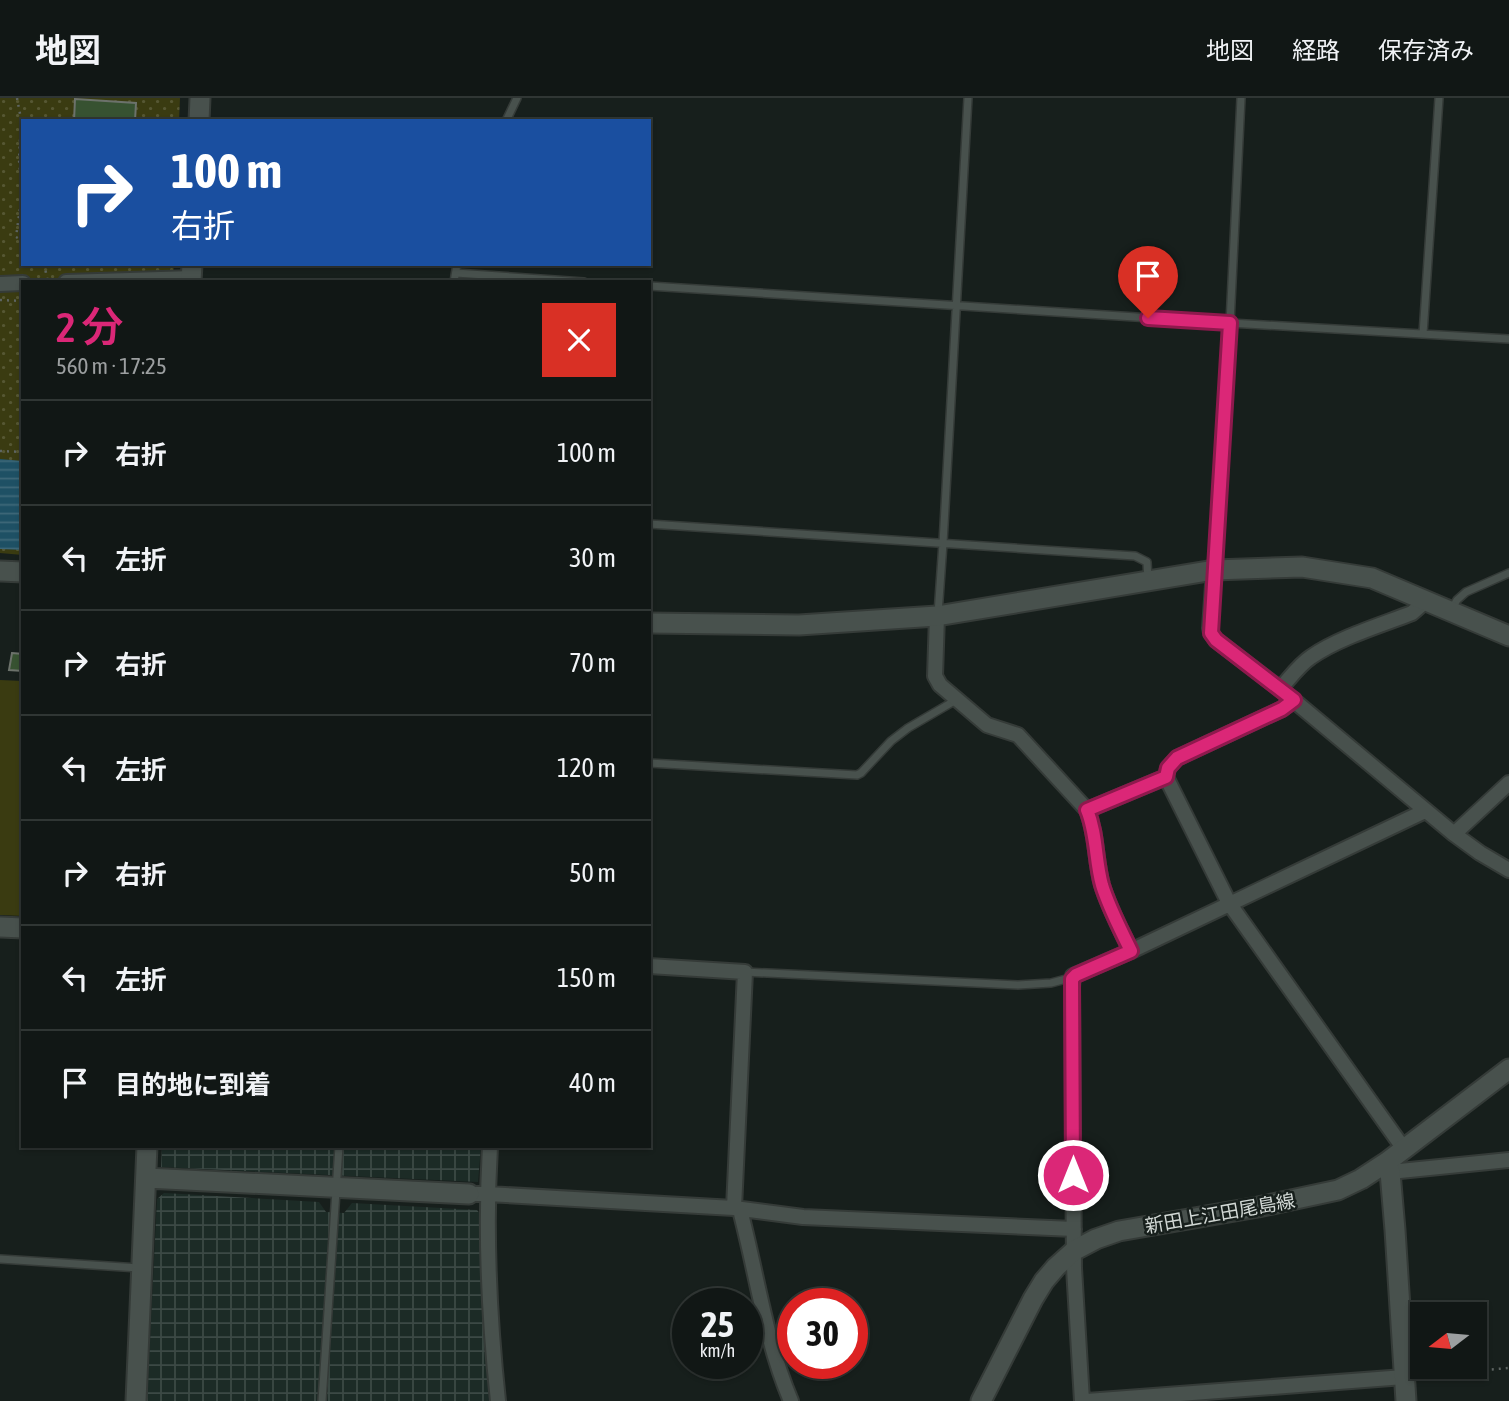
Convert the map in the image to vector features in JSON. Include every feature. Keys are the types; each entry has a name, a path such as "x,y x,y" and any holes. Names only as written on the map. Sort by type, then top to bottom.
{"street":[{"path":"199,119 200,98"},
{"path":"102,280 192,275"},
{"path":"0,284 21,283"},
{"path":"651,623 799,625 937,616 1214,570 1302,567 1372,578 1509,636"},
{"path":"1214,570 1211,633 1216,640 1294,700 1454,834 1509,870"},
{"path":"0,571 21,572"},
{"path":"1280,689 1310,657 1347,638 1412,613 1424,599"},
{"path":"937,616 934,676 956,700 987,725 1018,735 1087,810 1092,822 1102,886 1131,951"},
{"path":"1294,700 1282,709 1177,758 1168,768 1166,777 1229,903 1404,1149"},
{"path":"1087,810 1166,777"},
{"path":"1454,834 1509,783"},
{"path":"1404,1377 1084,1401 1074,1268 1072,979 1425,811"},
{"path":"0,927 21,928"},
{"path":"651,966 745,972 737,1209 751,1251 777,1368 790,1401"},
{"name":"新田上江田尾島線","path":"981,1401 1033,1299 1050,1274 1075,1250 1119,1231 1338,1190 1389,1167 1404,1149 1509,1069"},
{"path":"136,1401 147,1148"},
{"path":"490,1148 478,1194 498,1401"},
{"path":"1406,1401 1389,1167 1509,1160"},
{"path":"146,1178 737,1209 803,1217 1074,1229"}],"lane":[{"path":"507,119 517,98"},
{"path":"937,616 968,98"},
{"path":"1214,570 1241,98"},
{"path":"1423,334 1439,98"},
{"path":"455,277 532,280"},
{"path":"651,286 1509,339"},
{"path":"651,524 1135,556 1147,562 1147,580"},
{"path":"1451,610 1466,592 1509,573"},
{"path":"651,763 857,775 908,728 956,700"},
{"path":"745,972 1018,985 1072,979"},
{"path":"323,1401 339,1148"},
{"path":"0,1259 141,1268"}],"path":[{"path":"17,98 21,120 21,183"},
{"path":"21,201 16,237 21,240"},
{"path":"0,300 21,301"},
{"path":"0,451 21,452"},
{"path":"1404,1377 1509,1368"}],"shaded area":[{"path":"0,98 180,98 179,119 21,119 21,266 174,266 173,280 21,280 21,555 0,553"},
{"path":"0,680 21,681 21,916 0,915"},
{"path":"162,1148 481,1148 478,1182 161,1167"},
{"path":"164,1193 319,1202 326,1212 344,1213 352,1203 477,1210 483,1217 489,1401 147,1401 157,1199"}],"water":[{"path":"0,459 21,461 21,550 0,549"}],"building":[{"path":"75,99 136,103 135,119 74,119"},
{"path":"12,653 21,654 21,671 9,670"}],"route":[{"path":"1073,1175 1072,979 1073,976 1131,951 1102,886 1092,822 1087,810 1166,777 1168,768 1177,758 1282,709 1294,700 1216,640 1210,628 1230,323 1148,318"}]}
